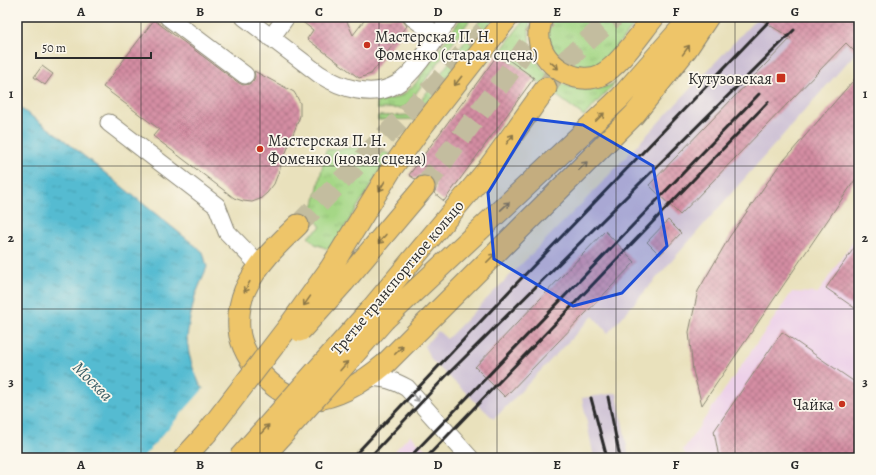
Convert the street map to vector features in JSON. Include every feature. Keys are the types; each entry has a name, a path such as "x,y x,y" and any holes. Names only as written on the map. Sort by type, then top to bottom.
{"main road":[{"path":"337,276 392,168 421,128 508,17"},
{"path":"542,17 539,28 539,39 543,51 549,61 560,70 574,77 589,78 599,76 618,62 654,17"},
{"path":"298,225 272,250 259,266 244,291 240,311 239,330 245,351 261,375 278,390 295,398 311,400 352,387 385,364 634,115 656,73 691,17"},
{"path":"262,458 379,313 620,98 686,50 708,17"},
{"name":"Третье транспортное кольцо","path":"239,458 379,313 487,170 546,88"},
{"path":"184,458 206,434 289,326 424,187"}],"street":[{"path":"168,17 245,75"},
{"path":"244,17 319,74 340,86 355,90 370,91 388,88 397,84 408,75 450,17"},
{"path":"271,38 286,17"},
{"path":"412,17 437,35"},
{"path":"109,123 217,206 227,232 259,266"},
{"path":"368,377 394,380 407,388 470,458"}],"highlighted area":[{"path":"533,119 583,125 653,166 667,246 622,293 573,306 494,259 488,193"}],"shaded area":[{"path":"758,17 859,17 859,49 608,333 593,316 494,419 432,361 424,346 438,331 447,339 593,192"},
{"path":"859,232 859,458 687,458 683,450 792,292 818,293"},
{"path":"617,393 629,458 594,458 582,398"},
{"path":"410,435 435,458 388,458"}],"green space":[{"path":"462,17 472,17 405,108 377,109 377,100 398,97 415,84"},
{"path":"483,17 495,18 414,119 378,120 378,116 410,115"},
{"path":"526,17 531,17 529,37 534,56 546,73 574,88 595,89 609,86 616,82 584,116 499,53"},
{"path":"553,17 641,17 609,55 590,69 570,68 554,53 547,33 549,23"},
{"path":"362,147 375,149 390,154 331,250 315,244 308,237 321,227 308,210 314,205 326,150"}],"water":[{"name":"Москва","path":"17,106 58,135 203,252 207,267 195,296 187,338 193,368 200,385 238,421 272,458 17,458"}],"pier":[{"path":"205,387 252,432 274,458 142,458"}],"building":[{"path":"296,17 345,17 353,35 367,17 402,17 407,26 371,74 359,78 307,39 313,30"},
{"path":"756,17 859,17 859,56 846,43 680,215 649,185 791,38"},
{"path":"154,20 239,83 243,85 249,84 253,81 255,77 254,71 294,92 297,97 300,103 300,116 274,184 260,199 252,202 234,198 153,136 159,129 103,87"},
{"path":"499,53 534,78 444,201 434,193 436,189 435,183 431,178 426,175 415,179 409,175"},
{"path":"42,66 53,74 45,85 34,77"},
{"path":"859,74 859,174 702,405 693,371 689,332 698,291 730,236 778,167"},
{"path":"668,220 681,233 660,255 647,242"},
{"path":"605,231 635,262 505,397 475,367"},
{"path":"859,241 859,311 826,288"},
{"path":"782,332 859,385 859,458 719,458 714,431"}],"tunnel":[{"path":"298,225 434,86 497,17"},
{"path":"546,88 564,62 614,17"},
{"path":"424,187 505,78 546,19"}],"railway":[{"path":"352,458 514,286 773,17"},
{"path":"369,458 447,375 794,30"},
{"path":"409,458 759,94"},
{"path":"426,458 768,102"},
{"path":"608,397 620,458"},
{"path":"591,398 607,458"}],"place":[{"name":"Мастерская П. Н. Фоменко (старая сцена)","path":"367,45"},
{"name":"Кутузовская","path":"781,78"},
{"name":"Мастерская П. Н. Фоменко (новая сцена)","path":"260,149"},
{"name":"Чайка","path":"842,404"}]}
